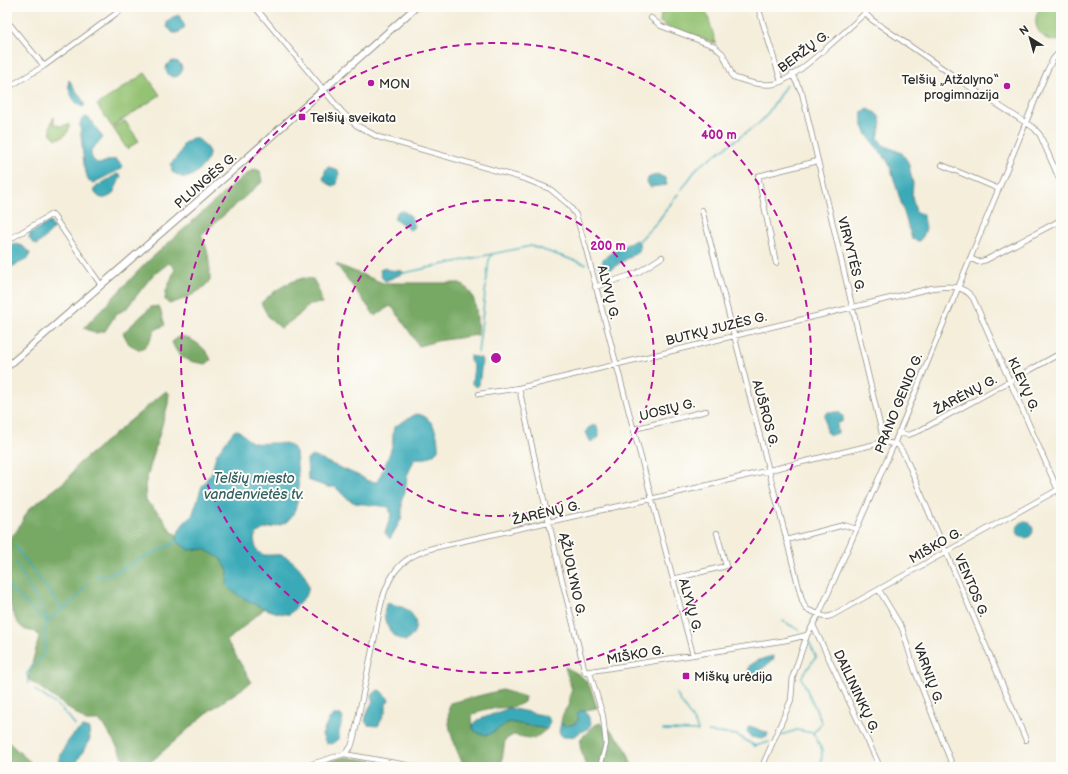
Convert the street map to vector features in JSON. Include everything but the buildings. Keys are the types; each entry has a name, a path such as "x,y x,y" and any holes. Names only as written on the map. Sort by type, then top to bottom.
{"main road":[{"name":"PLUNGĖS G.","path":"7,367 324,90 416,7"}],"street":[{"path":"7,88 44,66 125,7"},
{"name":"ALYVŲ G.","path":"255,7 350,120 378,137 525,179 543,186 557,194 576,215 693,655"},
{"path":"758,7 781,81"},
{"name":"BERŽŲ G.","path":"651,18 661,26 714,46 722,54 733,77 757,85 777,84 792,74 840,36 871,7"},
{"path":"865,13 872,20 967,85 1034,128 1040,135 1061,183"},
{"path":"7,21 44,66"},
{"name":"PRANO GENIO G.","path":"762,767 791,700 793,676 807,635 819,614 894,444 957,287 1047,71 1053,59 1061,50"},
{"name":"VIRVYTĖS G.","path":"792,74 802,93 884,442"},
{"path":"776,263 758,176 818,161"},
{"path":"942,165 999,189"},
{"name":"AUŠROS G.","path":"702,210 804,605 810,611 819,614"},
{"path":"7,241 52,214 101,285"},
{"path":"970,258 978,262 986,260 1061,220"},
{"path":"595,287 636,273 662,257"},
{"name":"BUTKŲ JUZĖS G.","path":"479,394 519,388 616,363 932,288 943,286 957,287"},
{"name":"KLEVŲ G.","path":"957,287 966,290 973,298 1059,489 1061,497"},
{"name":"ŽARĖNŲ G.","path":"898,432 905,435 912,434 1061,354"},
{"name":"ĄŽUOLYNO G.","path":"519,388 560,572 587,672 603,716 606,744 600,767"},
{"name":"UOSIŲ G.","path":"634,429 706,411"},
{"name":"ŽARĖNŲ G.","path":"344,754 351,747 354,737 378,618 388,585 394,573 405,561 426,550 651,499 884,442 894,444"},
{"name":"VENTOS G.","path":"894,444 900,447 905,456 1026,740"},
{"name":"MIŠKO G.","path":"819,614 831,616 1059,489"},
{"path":"786,540 844,525 856,529"},
{"path":"673,579 726,566 716,533"},
{"name":"VARNIŲ G.","path":"879,590 902,628 915,671 953,767"},
{"name":"DAILININKŲ G.","path":"813,625 880,767"},
{"name":"MIŠKO G.","path":"587,672 787,640 807,635"},
{"path":"302,767 344,754 418,767"}],"green space":[{"path":"675,7 705,7 716,43 669,28 660,22 661,13"},
{"path":"1041,7 1061,7 1061,40 1054,41 1042,36 1036,25 1037,13"},
{"path":"145,73 160,95 112,127 97,105"},
{"path":"54,117 54,124 61,126 69,124 68,132 56,139 51,134 50,126"},
{"path":"125,121 139,141 127,149 113,128"},
{"path":"255,169 260,171 262,182 201,235 206,246 209,263 210,281 205,286 191,296 169,304 165,300 166,291 175,269 169,263 152,276 126,309 116,314 105,331 96,333 84,328 146,263 235,183"},
{"path":"336,264 383,283 460,283 471,293 474,299 478,335 437,341 419,346 394,309 390,306 375,316"},
{"path":"303,278 313,279 318,288 322,303 310,304 298,316 281,328 269,318 261,303 280,288"},
{"path":"159,306 165,325 155,330 148,344 140,350 129,344 123,333 151,307"},
{"path":"180,336 198,344 206,351 211,360 206,364 184,359 178,353 172,342"},
{"path":"166,391 169,393 168,404 145,485 146,501 161,515 171,531 177,535 177,541 199,550 204,549 220,558 228,570 227,578 230,589 265,608 227,641 251,681 249,684 209,711 145,767 129,767 104,725 99,721 86,721 28,679 39,637 36,632 24,629 13,613 8,588 7,540 16,532 29,509 69,478 77,465"},
{"path":"565,667 584,679 590,687 597,708 580,711 576,722 566,726 561,723 561,720 570,704 569,697 572,690"},
{"path":"502,690 525,697 524,702 511,707 491,708 478,712 472,716 473,729 478,733 488,735 509,722 547,729 534,739 513,735 505,740 501,767 464,767 454,744 450,727 450,703"},
{"path":"600,723 621,741 627,752 632,767 586,767 580,746 581,738 595,725"},
{"path":"7,741 36,767 7,767"},
{"path":"345,757 380,762 386,767 320,767 321,763"}],"water":[{"path":"179,15 185,27 178,33 173,33 167,27 167,21"},
{"path":"174,61 181,66 182,69 177,76 174,77 167,72 166,69 171,62"},
{"path":"69,80 85,104 83,107 74,100 70,92 68,83"},
{"path":"868,109 877,114 879,117 881,124 878,138 883,145 902,153 908,162 913,183 912,196 916,212 922,214 926,225 924,235 919,241 912,239 890,166 867,134 864,127 862,112"},
{"path":"85,117 90,119 103,138 91,150 93,160 99,164 110,160 115,160 118,161 123,167 93,183 88,180 84,165 80,124 81,120"},
{"path":"192,138 201,141 208,149 209,155 206,162 199,170 191,176 184,178 172,172 171,164 180,153 184,143"},
{"path":"329,167 338,170 339,174 337,184 333,186 323,179 326,168"},
{"path":"117,174 121,176 113,194 105,198 98,196 94,191 94,188"},
{"path":"657,174 665,178 667,185 650,187 647,182 648,178"},
{"path":"398,211 403,211 411,216 414,227 410,230 394,218"},
{"path":"50,222 54,229 37,245 32,242 29,238 30,233"},
{"path":"636,240 639,242 640,249 638,252 609,270 606,270 602,264 603,259 615,250"},
{"path":"14,243 24,247 30,253 28,259 7,269 7,247"},
{"path":"384,268 402,271 404,273 385,281 382,278 380,270"},
{"path":"470,356 481,358 482,361 479,385 477,387 472,384 474,366 470,361"},
{"path":"828,412 839,412 843,416 843,421 837,424 838,433 831,435 826,431 825,415"},
{"path":"416,414 422,415 431,422 436,432 438,450 427,458 415,458 407,476 405,492 402,498 402,518 390,539 385,533 391,515 389,507 355,503 346,498 335,487 327,487 308,480 307,459 313,456 368,481 377,482 392,446 394,427"},
{"path":"594,425 597,426 599,437 593,442 590,441 586,432 588,428"},
{"name":"Telšių miesto vandenvietės tv.","path":"237,430 252,442 288,445 296,452 298,495 293,515 286,522 277,526 266,528 254,538 256,548 260,553 267,555 281,555 286,557 297,565 305,577 308,588 307,594 290,614 283,614 266,609 239,595 227,586 228,570 220,558 204,549 188,550 177,541 179,530 192,516 202,486 212,472 216,455 234,431"},
{"path":"1025,522 1032,527 1033,530 1028,537 1025,538 1018,533 1017,530 1022,523"},
{"path":"387,603 406,609 415,621 415,629 406,641 395,636 385,621 384,615"},
{"path":"773,656 774,659 756,674 751,675 748,673 749,666"},
{"path":"378,690 389,699 386,703 386,710 378,726 368,725 365,721 373,702 372,695"},
{"path":"509,708 547,716 550,721 547,729 509,722 488,735 478,733 473,729 474,723 478,720"},
{"path":"585,710 591,722 590,727 572,737 562,737 559,732 561,723 566,726 574,724 579,720 577,714 580,711"},
{"path":"333,715 341,715 343,718 339,738 332,744 326,743 322,735 329,719"},
{"path":"750,726 768,733 767,737 762,739 751,737 747,732 748,727"},
{"path":"83,727 89,729 90,739 74,767 58,767 66,744 73,735"}],"waterway":[{"path":"681,190 698,167 758,124 766,116 786,85"},
{"path":"638,242 658,221 678,194"},
{"path":"478,353 489,260 492,254 531,246 585,264"},
{"path":"404,273 492,254"},
{"path":"598,266 603,264"},
{"path":"96,577 113,573 178,541"},
{"path":"14,545 63,610"},
{"path":"16,563 48,620"},
{"path":"28,683 27,673 41,658 46,647 44,638 48,620 75,600 87,583"},
{"path":"7,585 43,620 48,620"},
{"path":"783,621 799,630"},
{"path":"809,641 816,657 802,676 802,679 822,723 813,733"},
{"path":"35,690 62,709 75,725"},
{"path":"663,730 698,731 695,723 676,693"},
{"path":"781,735 797,730 813,733 822,750 821,767"},
{"path":"708,732 737,735 755,746 769,742"},
{"path":"54,767 60,763"}],"place":[{"name":"MON","path":"371,83"},
{"name":"Telšių „Atžalyno“ progimnazija","path":"1007,86"},
{"name":"Telšių sveikata","path":"302,117"},
{"name":"Miškų urėdija","path":"686,676"}]}
